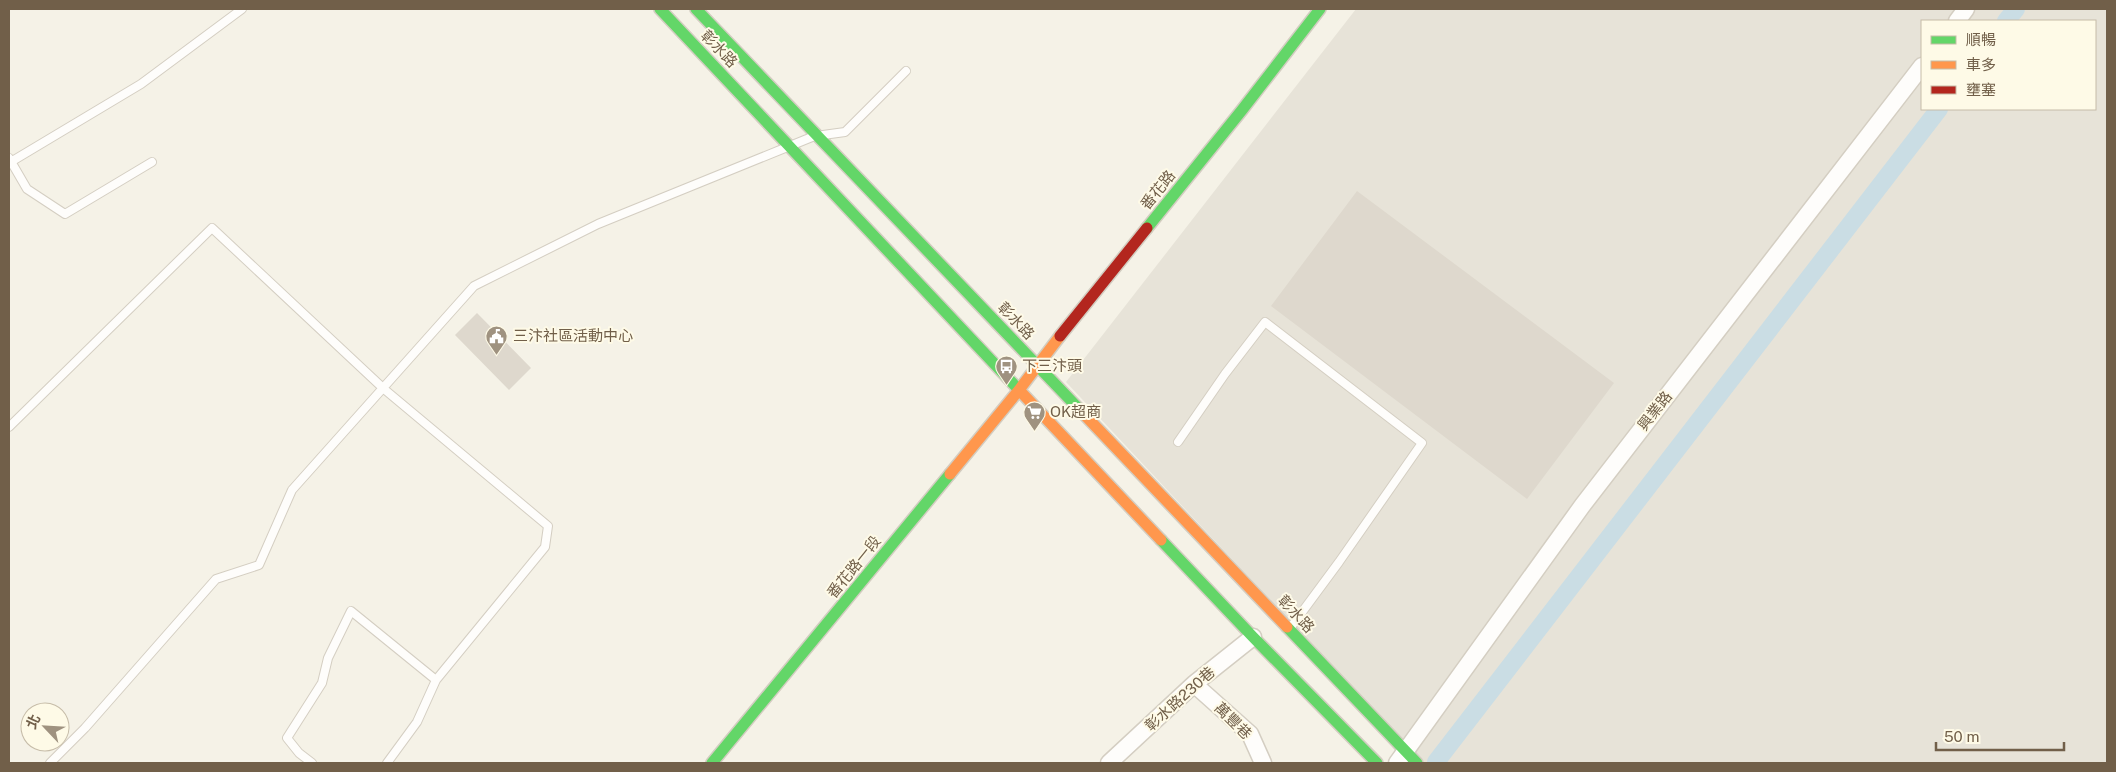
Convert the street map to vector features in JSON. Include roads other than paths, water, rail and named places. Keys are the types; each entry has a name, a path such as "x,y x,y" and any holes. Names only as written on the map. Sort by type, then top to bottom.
{"main road":[{"name":"彰水路","path":"660,9 1253,637 1376,763"},
{"name":"彰水路","path":"696,9 1289,628 1406,759"},
{"name":"番花路","path":"1020,390 1037,364 1242,110 1320,9"},
{"name":"番花路一段","path":"712,763 1020,390"}],"street":[{"path":"1958,20 1966,9"},
{"name":"興業路","path":"1406,759 1582,506 1921,67"},
{"name":"彰水路230巷","path":"1109,763 1194,684 1253,637"},
{"name":"萬豐巷","path":"1194,684 1250,734 1263,763"}],"lane":[{"path":"152,162 65,214 27,189 10,160 141,84 242,9"},
{"path":"50,763 86,728 216,579 259,565 292,490 474,286 598,224 789,145 817,136 845,132 906,71"},
{"path":"9,427 212,228 384,389 548,526 545,547 436,680 417,722 387,763"},
{"path":"1178,442 1225,374 1265,322 1422,443 1339,562 1289,628"},
{"path":"312,763 299,753 287,738 322,683 328,658 351,611 436,680"}],"waterway":[{"path":"2007,20 2016,9"},
{"path":"1436,762 1938,110"}],"place":[{"name":"三汴社區活動中心","path":"497,355"},
{"name":"下三汴頭","path":"1006,385"},
{"name":"OK超商","path":"1034,431"}]}
